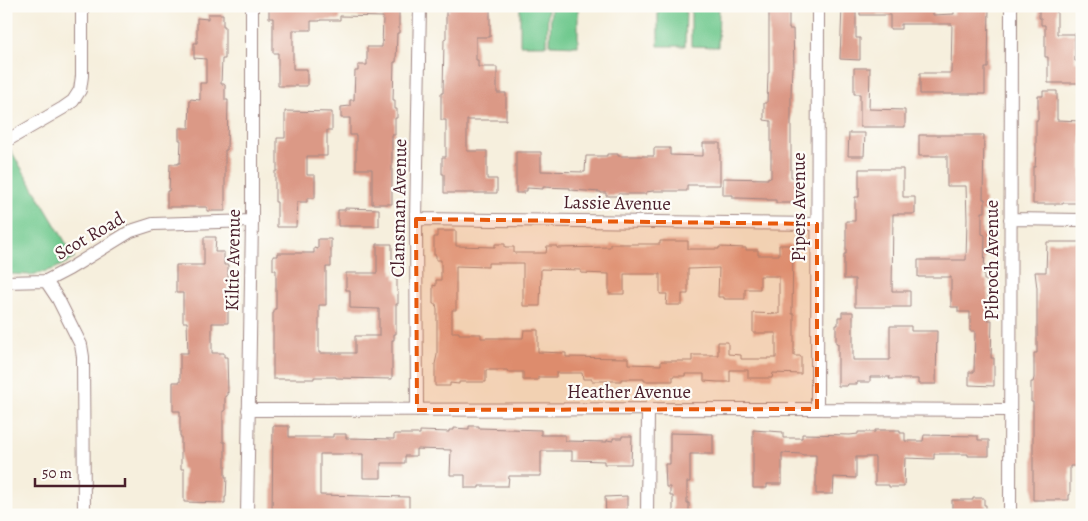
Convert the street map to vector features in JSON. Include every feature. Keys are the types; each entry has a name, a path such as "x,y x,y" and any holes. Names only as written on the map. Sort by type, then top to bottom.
{"street":[{"path":"6,141 63,108 73,101 80,90 82,76 82,6"},
{"name":"Kiltie Avenue","path":"247,515 252,221 252,6"},
{"name":"Clansman Avenue","path":"417,410 416,218 420,6"},
{"name":"Pipers Avenue","path":"816,409 818,6"},
{"name":"Pibroch Avenue","path":"1010,515 1011,6"},
{"name":"Lassie Avenue","path":"416,218 817,224"},
{"path":"1010,220 1082,220"},
{"name":"Scot Road","path":"6,282 46,281 69,270 131,231 153,224 252,221"},
{"path":"46,281 58,299 81,345 83,357 84,515"},
{"name":"Heather Avenue","path":"248,410 1009,410"},
{"path":"647,515 648,410"}],"highlighted area":[{"path":"416,219 817,224 817,409 417,410"}],"green space":[{"path":"520,6 548,6 547,45 520,45"},
{"path":"551,6 578,6 578,46 550,45"},
{"path":"658,6 686,6 685,46 658,46"},
{"path":"691,6 719,6 718,47 691,46"},
{"path":"10,149 75,258 54,269 32,275 6,274 6,152"}],"building":[{"path":"269,6 399,6 399,33 397,33 396,62 394,62 393,100 395,100 395,109 397,109 397,118 395,118 395,135 392,135 392,204 372,204 372,169 356,169 356,135 350,135 350,118 341,118 341,107 350,106 350,100 354,100 355,71 358,71 358,65 367,65 367,47 382,47 383,17 340,16 340,20 311,21 311,30 293,30 293,69 307,69 307,86 278,86 278,53 273,53 273,18 269,18"},
{"path":"449,6 490,6 490,37 476,37 476,60 478,60 478,67 497,67 497,93 506,93 506,120 467,120 467,151 487,151 487,179 497,179 497,193 444,193 442,157 446,157 446,120 441,120 441,93 443,93 446,11 449,11"},
{"path":"769,6 789,6 789,29 793,29 794,67 792,67 791,94 791,177 796,177 797,203 776,203 776,200 733,198 733,195 723,195 723,178 771,178 771,121 764,120 764,103 767,103 769,73"},
{"path":"842,6 856,6 856,38 860,38 860,60 840,59"},
{"path":"860,6 933,6 933,15 954,14 954,6 989,6 988,68 985,68 985,94 920,94 920,73 951,73 952,24 901,24 901,29 890,29 890,15 860,15"},
{"path":"1044,6 1057,6 1057,34 1075,34 1075,61 1082,61 1082,83 1048,83 1048,57 1045,57 1045,25 1041,25 1041,18 1039,18 1039,8 1044,8"},
{"path":"208,14 223,14 223,26 225,26 225,59 222,59 221,84 225,84 225,100 228,100 227,150 225,150 225,211 207,211 207,207 167,207 170,164 180,163 181,140 179,140 179,128 189,128 190,99 200,100 200,83 206,83 206,59 194,58 194,43 197,43 197,18 208,19"},
{"path":"854,68 870,68 869,109 905,110 905,127 860,127 860,94 854,94"},
{"path":"1043,91 1057,91 1057,120 1081,121 1081,203 1033,204 1033,167 1035,167 1036,153 1038,96 1043,96"},
{"path":"285,111 332,112 332,130 327,130 327,156 307,156 307,175 315,175 315,198 307,198 307,202 297,202 296,227 277,227 275,171 277,171 277,138 285,138"},
{"path":"849,133 865,133 864,156 848,156"},
{"path":"919,135 984,135 983,199 985,199 985,212 982,212 982,234 985,235 984,280 987,280 988,288 988,320 992,320 991,358 994,358 994,386 969,385 969,372 974,372 975,331 970,331 970,312 958,312 958,307 951,307 951,277 918,277 918,260 966,260 967,219 966,186 947,186 947,156 919,156"},
{"path":"703,143 720,143 720,185 687,185 687,191 653,191 646,192 646,194 618,194 618,196 606,196 606,193 601,192 570,190 570,188 543,187 543,189 527,188 527,191 524,191 524,193 516,193 516,152 541,152 541,171 585,172 586,156 618,154 618,156 654,156 654,148 670,148 670,155 703,156"},
{"path":"859,169 903,169 903,197 915,197 915,214 893,214 892,291 910,291 910,307 855,307 855,279 844,279 846,221 855,221 855,197 859,197"},
{"path":"345,208 379,209 379,226 338,226 338,210 345,210"},
{"path":"437,231 456,231 456,246 495,247 495,244 505,244 505,247 514,247 514,253 546,253 547,246 557,246 557,248 610,247 610,244 660,244 660,241 688,241 688,249 746,248 746,250 758,250 758,255 779,255 779,245 793,245 792,314 794,314 794,356 801,356 801,374 773,373 772,378 748,378 748,370 730,370 730,382 704,381 704,374 673,376 673,381 621,379 621,381 592,381 592,379 583,379 582,373 556,373 556,377 538,377 538,380 523,380 523,372 486,370 486,382 459,382 459,384 450,383 450,386 435,386 437,310 436,304 433,304 433,285 436,286 436,280 441,280 441,260 436,260 436,255 434,255 434,237 437,237","holes":["488,263 523,263 523,306 540,306 541,269 581,270 581,273 609,274 609,294 624,294 624,274 660,274 660,294 667,294 666,305 682,305 682,294 688,294 688,269 719,268 718,297 724,297 724,299 745,299 745,289 760,289 760,276 779,276 779,314 753,313 753,333 776,333 776,358 741,359 741,355 728,354 728,342 718,342 718,355 692,355 692,361 661,361 661,365 628,364 628,358 566,357 566,353 538,352 538,330 524,330 523,338 481,338 481,334 459,334 459,332 452,332 452,310 456,310 456,266 488,267"]},
{"path":"204,237 216,237 215,252 224,252 224,265 228,265 228,323 212,323 212,353 224,353 224,357 227,357 228,393 225,396 225,411 223,411 225,477 227,477 225,503 184,502 184,469 181,469 180,411 173,411 173,382 180,382 180,353 188,353 187,322 183,322 183,293 176,293 176,265 204,265"},
{"path":"318,239 331,239 331,267 326,267 326,305 319,305 319,353 355,353 355,336 379,336 379,309 350,308 350,290 346,290 346,273 377,273 377,244 392,244 392,274 395,274 395,279 397,279 398,304 396,304 396,334 394,334 394,340 392,340 392,379 314,377 314,379 273,379 273,313 274,309 276,309 276,270 273,270 273,256 278,256 278,253 314,253 314,248 318,249"},
{"path":"1047,242 1082,242 1082,466 1070,466 1069,500 1033,500 1033,402 1031,402 1031,382 1033,382 1034,378 1034,353 1037,353 1037,288 1035,272 1046,272"},
{"path":"842,312 853,312 853,360 890,360 890,326 911,326 911,331 937,331 936,384 918,384 918,379 870,377 870,382 857,382 857,384 838,386 836,325 838,325 838,317 842,317"},
{"path":"273,426 289,426 289,437 333,437 333,434 346,434 346,438 394,439 394,434 420,434 420,431 449,432 449,430 454,430 454,428 469,429 469,426 541,430 541,435 565,435 565,441 607,442 607,440 613,441 613,438 632,436 631,464 604,464 604,461 572,460 572,451 541,451 541,476 509,476 508,486 465,488 465,475 450,475 451,450 416,449 416,456 405,456 405,463 381,463 381,478 363,478 363,454 320,454 320,495 409,497 409,515 272,515"},
{"path":"753,430 783,432 783,438 802,438 802,434 850,435 858,434 858,432 875,432 875,430 900,430 900,433 905,433 905,441 923,441 924,435 978,436 978,440 989,440 989,456 934,454 934,459 905,458 904,487 875,485 875,457 856,457 856,478 834,477 833,494 816,494 816,455 782,453 782,484 767,484 767,488 753,488"},
{"path":"670,433 713,434 713,454 690,454 690,482 687,482 689,515 673,515 673,496 670,496 670,487 666,487 665,464 670,464"},
{"path":"627,496 627,515 606,515 605,497"},
{"path":"973,498 984,498 986,515 952,515 952,500 973,500"}]}
